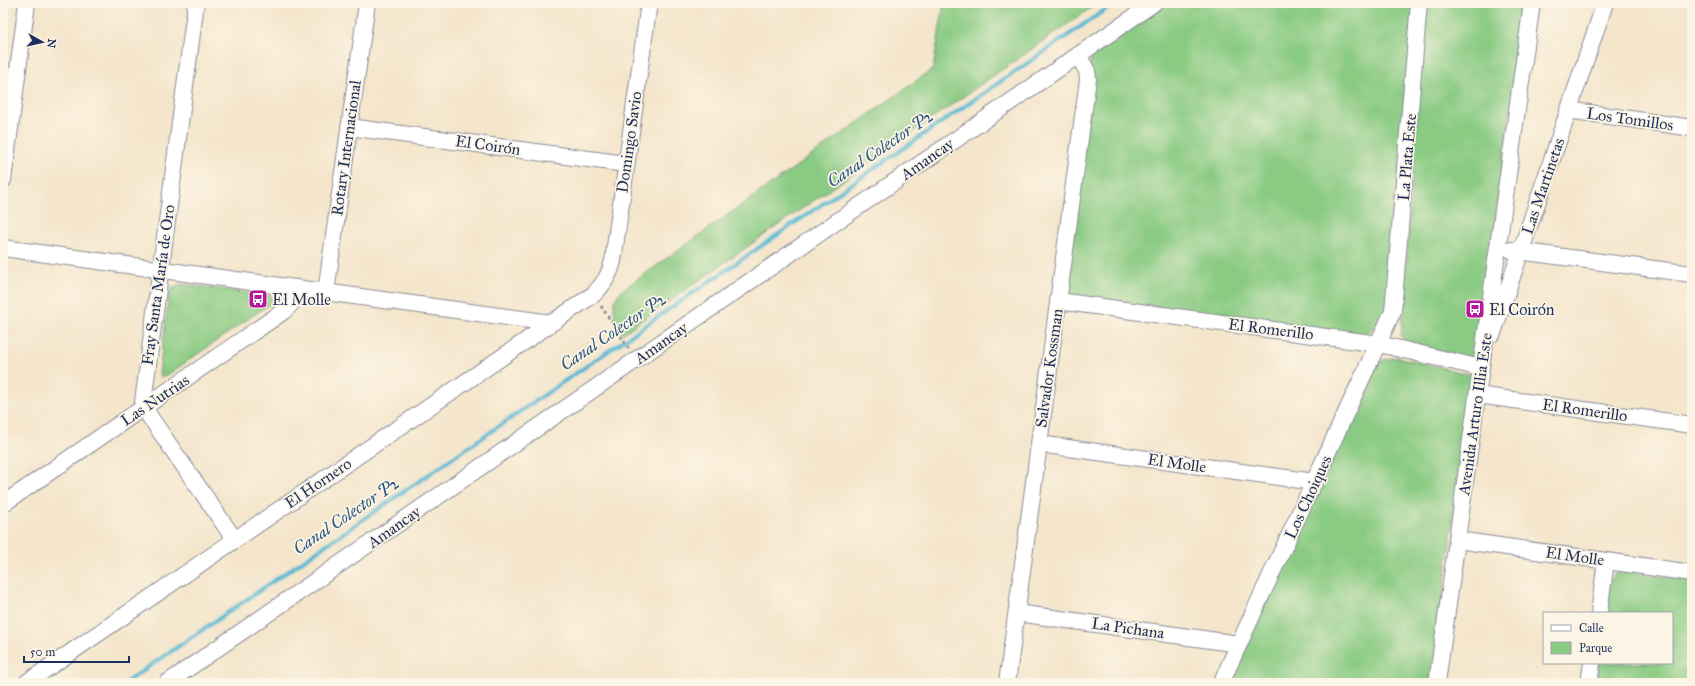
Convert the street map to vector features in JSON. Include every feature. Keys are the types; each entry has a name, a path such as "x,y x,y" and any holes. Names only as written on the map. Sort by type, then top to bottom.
{"street":[{"path":"3,180 10,79 27,3"},
{"name":"Fray Santa María de Oro","path":"144,407 143,391 196,3"},
{"name":"Rotary Internacional","path":"326,292 367,3"},
{"name":"Domingo Savio","path":"607,280 613,261 649,3"},
{"name":"Amancay","path":"167,683 1154,3"},
{"name":"La Plata Este","path":"1393,311 1396,295 1419,3"},
{"name":"Avenida Arturo Illia Este","path":"1437,683 1532,3"},
{"name":"Las Martinetas","path":"1481,368 1605,3"},
{"name":"Salvador Kossman","path":"1007,683 1088,79 1086,71 1078,55"},
{"name":"Los Tomillos","path":"1568,110 1692,128"},
{"name":"El Coirón","path":"349,126 626,164"},
{"path":"3,248 550,323"},
{"path":"1498,248 1692,274"},
{"name":"El Hornero","path":"26,683 594,294 607,280"},
{"name":"Las Nutrias","path":"3,504 284,311 291,304 298,288"},
{"name":"El Romerillo","path":"1058,301 1379,344 1481,368"},
{"name":"Los Choiques","path":"1221,683 1393,311"},
{"name":"El Romerillo","path":"1477,395 1692,425"},
{"path":"144,407 235,540"},
{"name":"El Molle","path":"1039,444 1315,482"},
{"name":"El Molle","path":"1457,540 1692,572"},
{"path":"1599,612 1606,561"},
{"name":"La Pichana","path":"1017,613 1239,644"},
{"path":"1589,683 1592,664"}],"path":[{"path":"594,294 632,354"}],"green space":[{"path":"944,3 1098,3 622,334 614,312 615,301 621,291 933,69"},
{"path":"1164,3 1414,3 1389,302 1382,317 1373,329 1363,334 1064,297 1091,57 1096,50"},
{"path":"1425,3 1525,3 1476,361 1405,342 1401,336"},
{"path":"181,284 271,296 274,301 166,376 161,377 159,374 169,295 172,289"},
{"path":"1397,357 1473,375 1431,683 1228,683 1375,368 1383,360"},
{"path":"1624,571 1692,581 1692,683 1596,683 1599,664 1673,664 1673,612 1606,612 1611,579 1615,574"}],"waterway":[{"name":"Canal Colector P2","path":"125,683 1115,3"}],"place":[{"name":"El Molle","path":"258,299"},
{"name":"El Coirón","path":"1475,309"}]}
